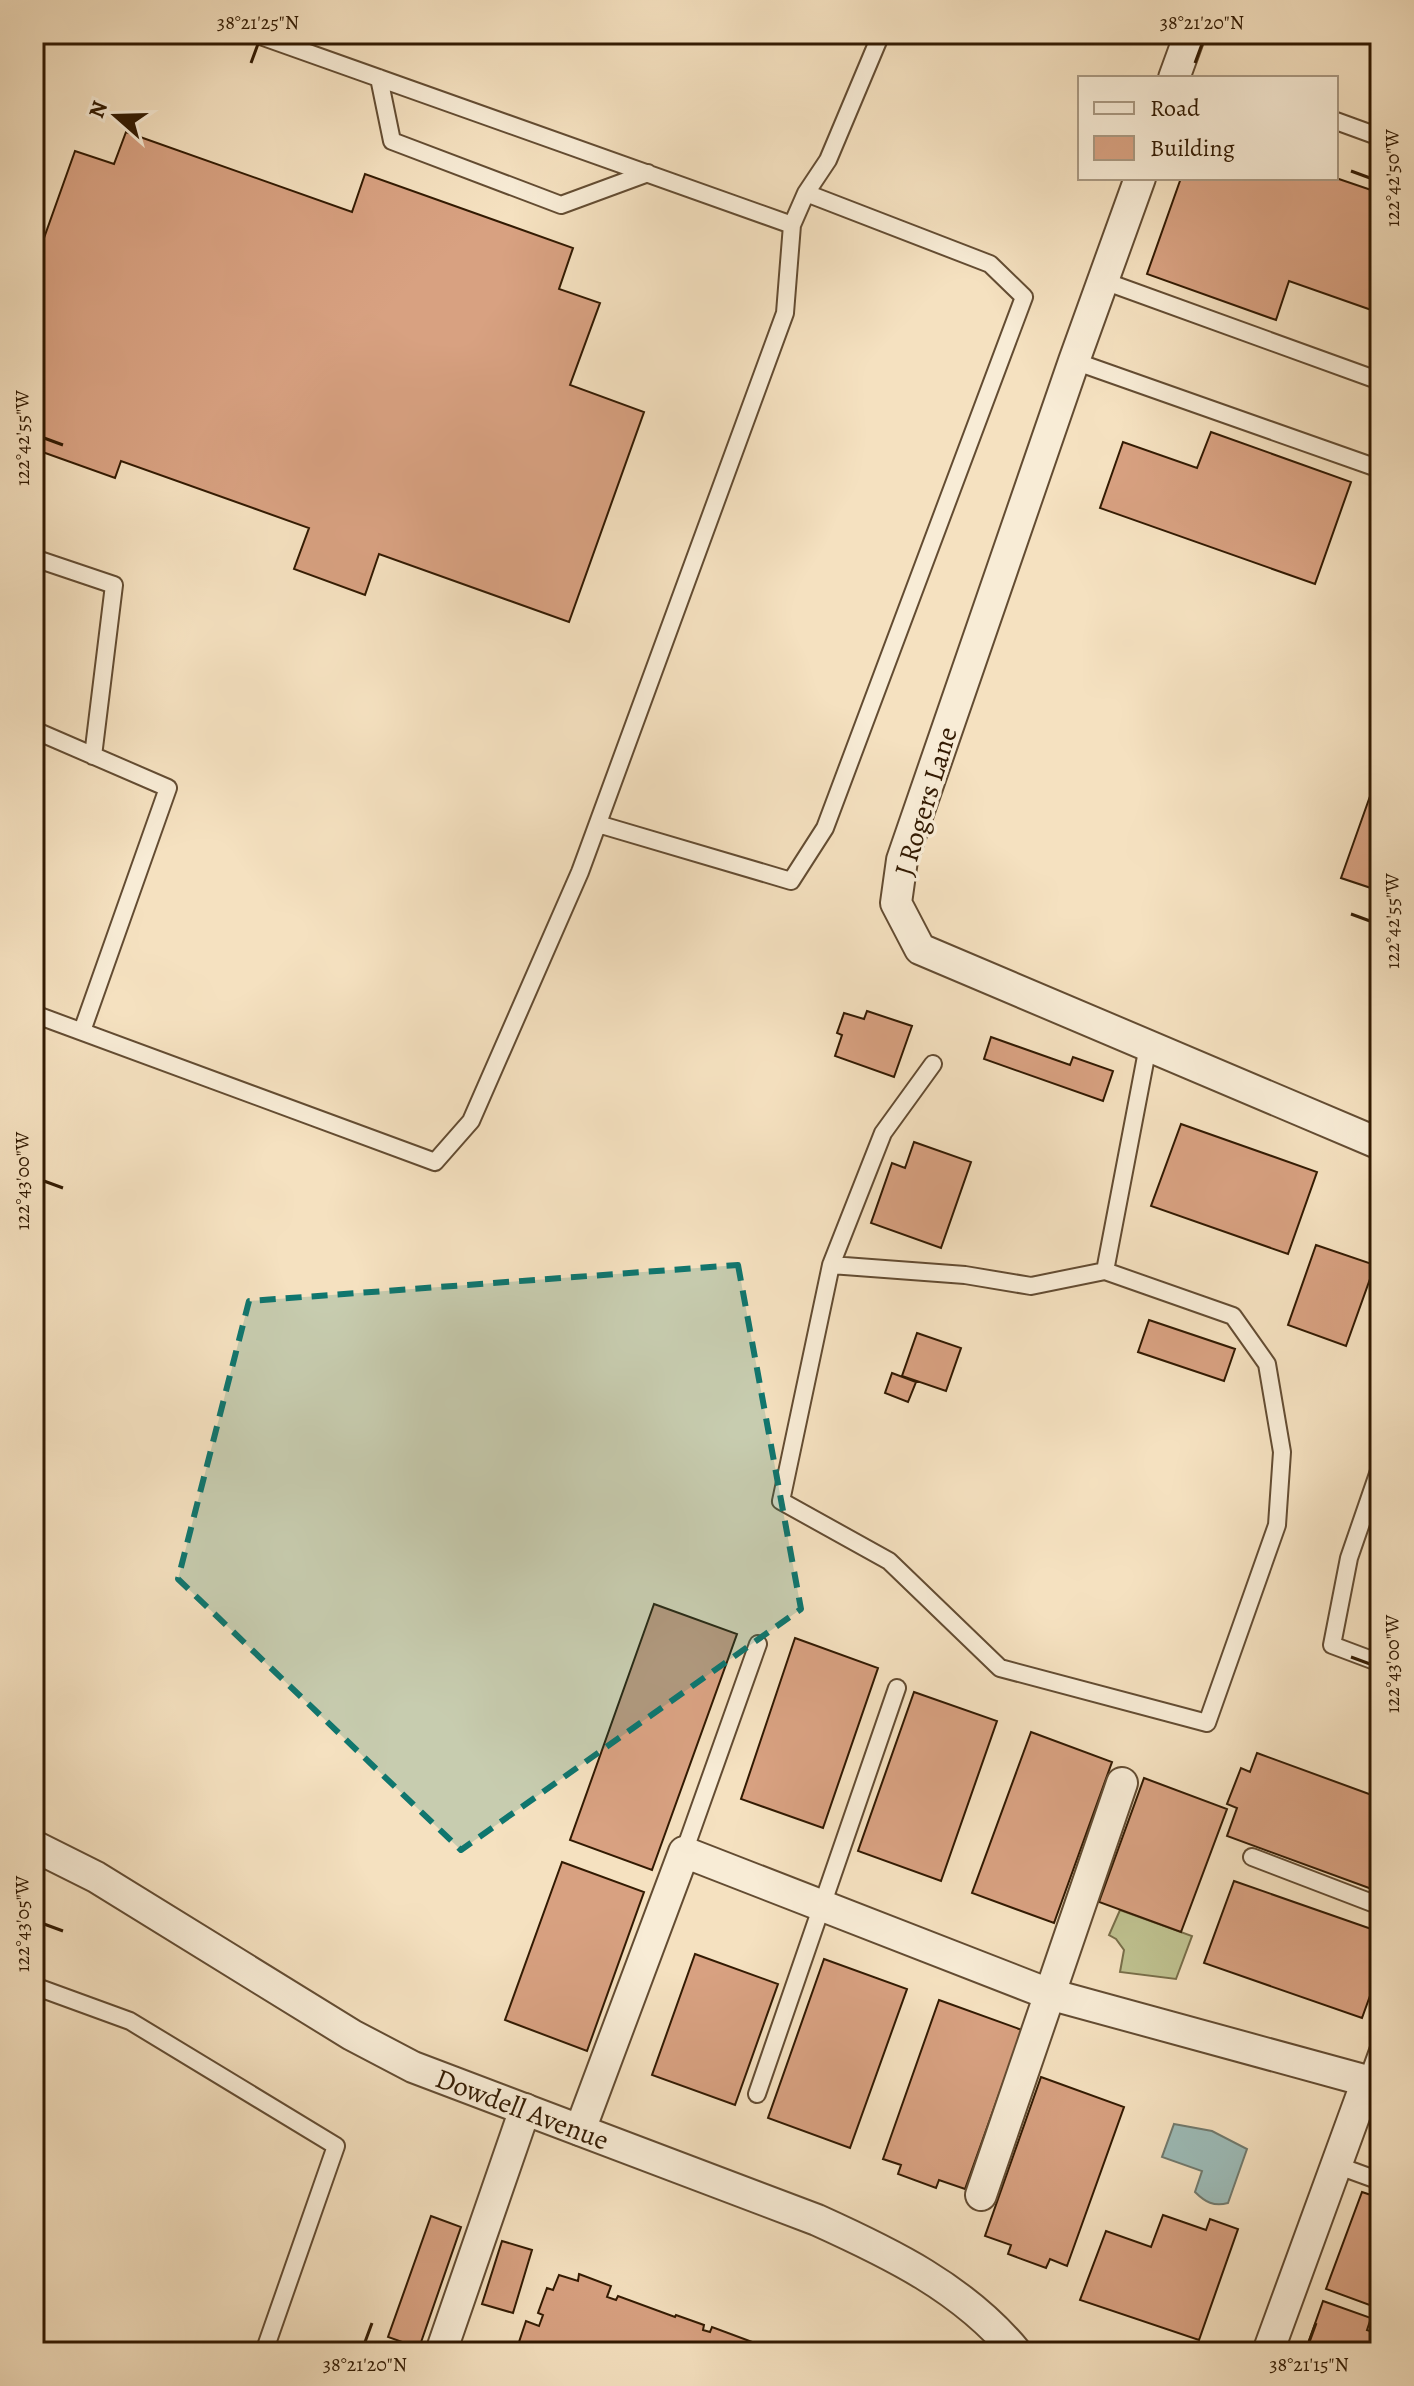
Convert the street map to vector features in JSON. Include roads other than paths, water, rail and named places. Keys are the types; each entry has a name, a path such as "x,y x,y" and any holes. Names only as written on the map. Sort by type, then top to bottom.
{"street":[{"path":"1175,76 1190,34"},
{"name":"J Rogers Lane","path":"1139,180 902,860 896,903 920,949 1380,1144"},
{"path":"981,2195 1122,1783"},
{"name":"Dowdell Avenue","path":"34,1846 96,1877 352,2035 413,2067 817,2220 879,2248 930,2277 971,2306 1016,2352"},
{"path":"580,2130 684,1852 1049,1994 1367,2081 1268,2352"},
{"path":"441,2352 525,2109"}],"lane":[{"path":"255,34 792,225"},
{"path":"34,1014 435,1162 471,1121 580,872 785,313 792,225 806,193 828,160 881,34"},
{"path":"379,78 392,141 561,205 648,173"},
{"path":"1338,122 1380,137"},
{"path":"598,824 791,881 825,828 1024,297 990,264 806,193"},
{"path":"1104,281 1380,381"},
{"path":"1074,361 1380,469"},
{"path":"34,558 114,585 93,756"},
{"path":"34,730 168,788 82,1031"},
{"path":"1105,1271 1148,1046"},
{"path":"831,1265 965,1275 1031,1286 1105,1271 1233,1316 1267,1364 1282,1452 1277,1525 1207,1723 1000,1668 889,1561 781,1501 831,1265 883,1133 933,1064"},
{"path":"1380,1468 1349,1558 1332,1645 1380,1663"},
{"path":"684,1852 758,1644"},
{"path":"757,2094 897,1688"},
{"path":"1252,1857 1380,1906"},
{"path":"34,1986 130,2021 336,2146 264,2352"},
{"path":"1367,2081 1380,2045"},
{"path":"1336,2165 1380,2181"}],"water":[{"path":"1174,2124 1212,2131 1247,2149 1228,2203 1210,2203 1195,2192 1202,2171 1162,2157"}]}
